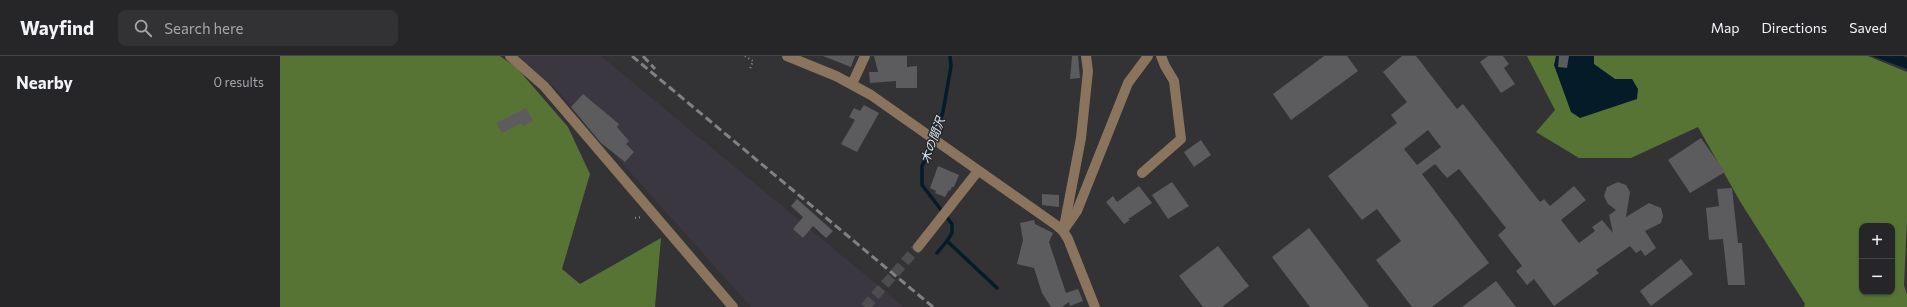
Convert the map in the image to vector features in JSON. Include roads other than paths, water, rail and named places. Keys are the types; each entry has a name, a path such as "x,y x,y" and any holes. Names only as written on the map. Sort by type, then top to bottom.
{"street":[{"path":"510,56 544,86 733,307"},
{"path":"787,56 852,84 1063,231 1068,239 1095,307"},
{"path":"852,84 866,56"},
{"path":"1063,231 1081,138 1088,71 1086,56"},
{"path":"1063,231 1077,211 1128,83 1148,56"},
{"path":"1142,173 1181,139 1174,80 1165,66 1161,56"},
{"path":"918,247 978,171"}],"water":[{"path":"1556,56 1594,56 1594,64 1615,79 1632,79 1638,89 1637,99 1580,118 1571,112 1554,65"},
{"path":"1872,56 1903,56 1907,58 1907,69"}],"waterway":[{"name":"木の間沢","path":"950,56 951,66 943,112 930,151 922,166 922,185 952,224 952,233 947,241 997,288"},
{"path":"937,253 947,241"}],"tunnel":[{"path":"865,307 918,247"}],"railway":[{"path":"632,56 933,307"},
{"path":"643,56 655,69"}]}
